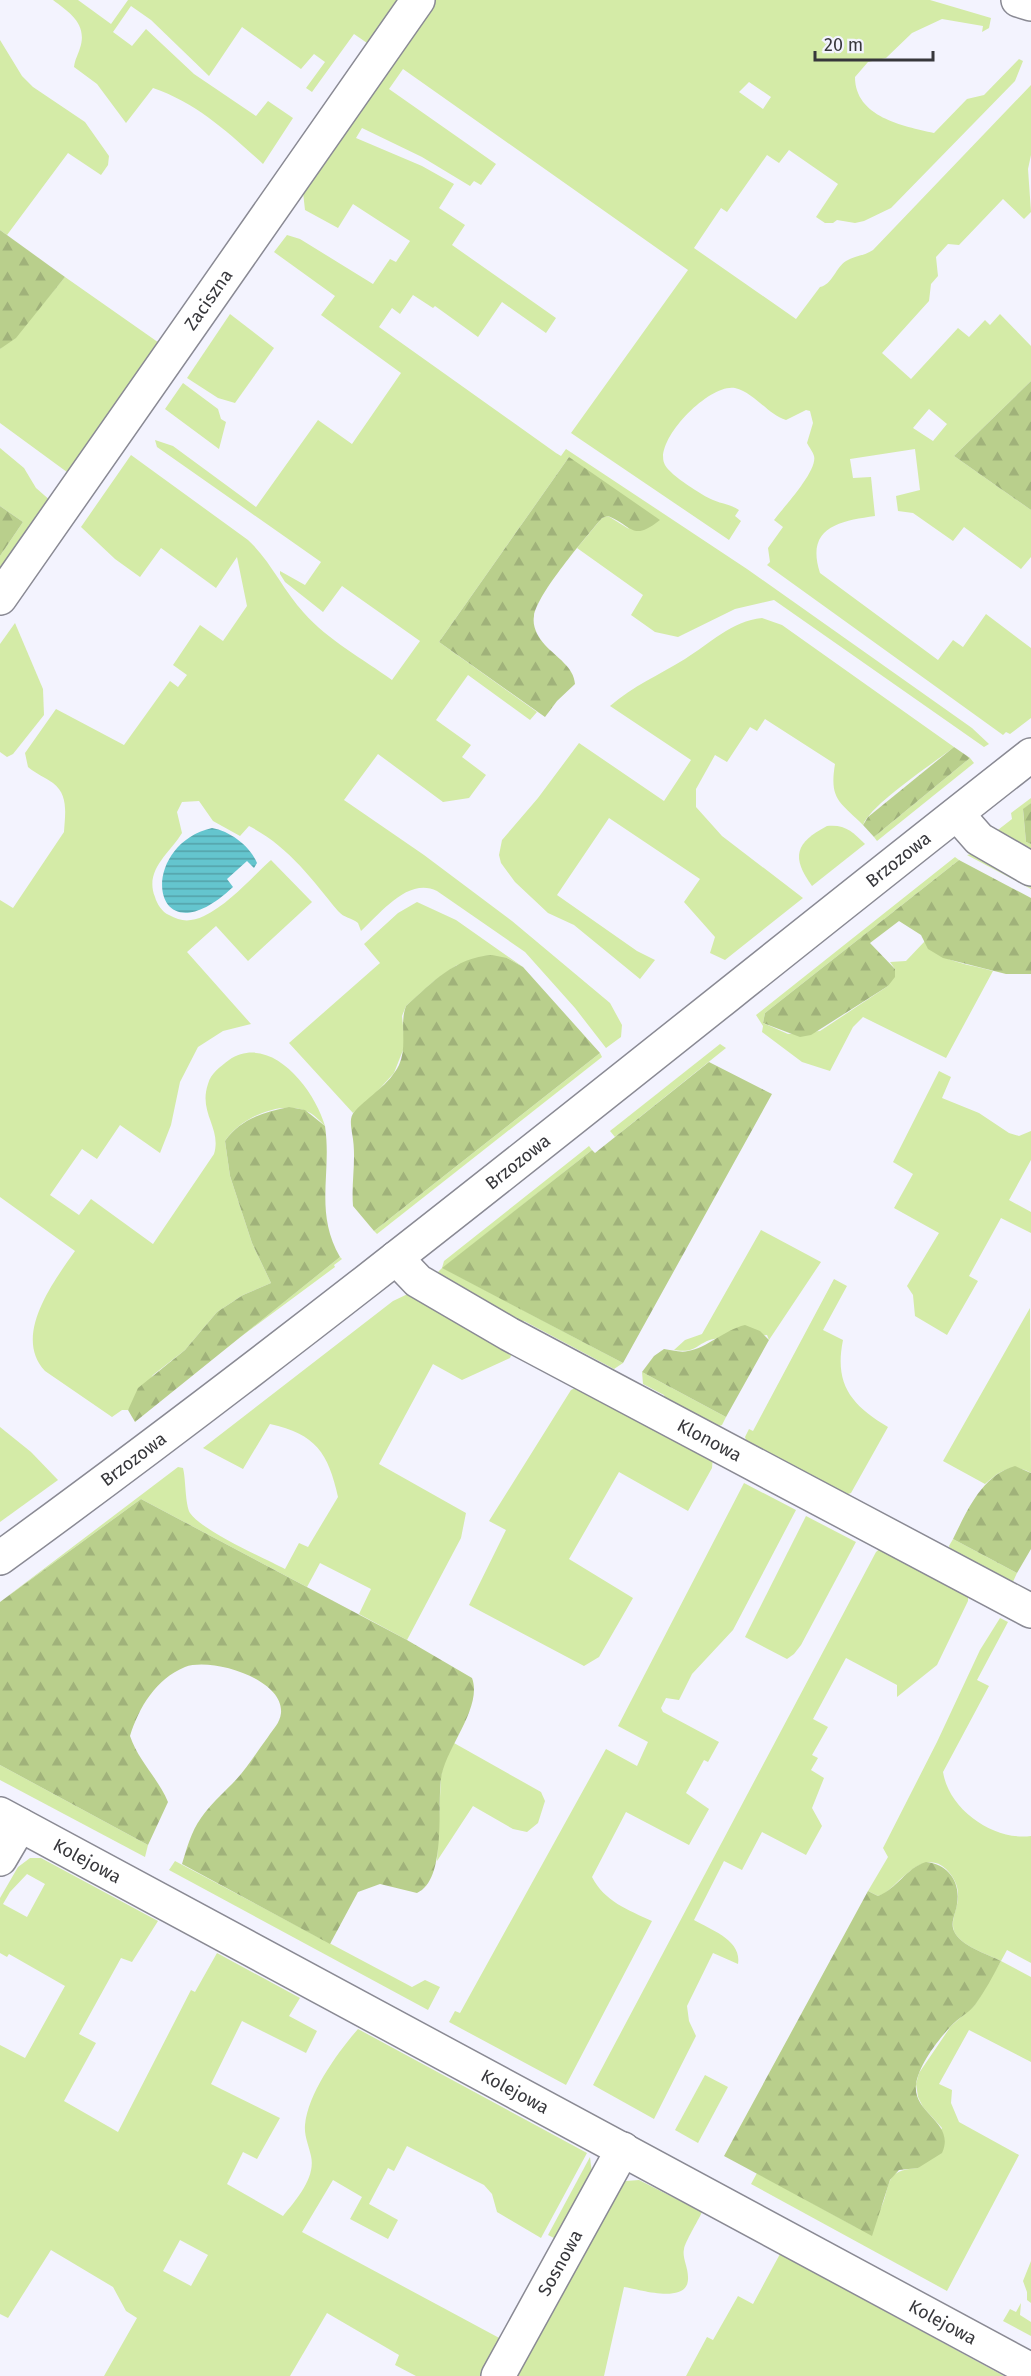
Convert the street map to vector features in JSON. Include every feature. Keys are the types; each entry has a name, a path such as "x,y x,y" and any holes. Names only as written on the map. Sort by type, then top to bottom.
{"street":[{"name":"Zaciszna","path":"0,598 418,0"},
{"path":"1018,0 1031,4"},
{"name":"Brzozowa","path":"0,1558 123,1468 396,1258 1031,755"},
{"path":"957,814 979,839 1031,869"},
{"name":"Klonowa","path":"396,1258 418,1281 489,1322 1031,1611"},
{"path":"0,1859 10,1819"},
{"name":"Kolejowa","path":"10,1819 1031,2370"},
{"name":"Sosnowa","path":"498,2376 623,2149"}],"green space":[{"path":"53,0 78,0 111,24 128,0 402,0 370,45 354,34 312,92 306,88 325,62 314,54 301,69 242,27 209,76 151,20 131,6 113,32 132,46 146,29 194,74 256,116 268,101 293,118 263,164 225,130 198,110 153,88 126,123 97,84 74,67 82,40 79,25 65,9"},
{"path":"433,0 930,0 991,18 989,28 982,32 983,26 942,19 912,33 886,58 868,62 855,77 857,91 863,102 872,110 895,123 934,133 967,99 984,95 1019,59 1023,61 1015,81 891,208 864,221 855,223 837,220 833,223 825,223 816,217 838,184 789,150 779,163 767,155 727,212 721,208 694,248 796,319 820,287 828,283 843,264 849,259 873,250 1031,85 1031,155 1028,169 1031,212 1024,219 1003,199 959,245 948,244 936,257 938,276 931,284 929,301 882,353 911,379 958,328 969,337 985,320 990,325 1000,314 1031,346 1031,381 954,456 1031,510 1031,557 1021,569 964,527 953,541 913,513 898,511 896,496 920,490 915,449 850,459 853,478 871,477 875,516 838,524 829,529 817,545 817,558 820,573 938,660 953,640 963,647 986,614 1031,648 1031,718 1010,734 1006,732 1003,735 767,565 770,562 768,548 783,527 774,520 805,480 814,463 813,454 807,443 813,423 810,411 806,410 786,420 742,391 735,388 724,389 698,404 675,429 663,455 665,465 702,494 739,510 735,516 741,521 729,540 571,433 688,270 403,69 389,89 496,164 481,185 474,181 470,186 422,157 362,128 356,138 422,166 454,184 439,208 465,225 452,245 556,318 546,333 502,302 478,337 435,306 433,308 413,295 400,314 392,308 379,327 556,453 561,456 566,449 747,569 972,728 989,744 984,747 774,600 735,609 678,637 655,632 631,615 643,595 577,548 602,518 608,516 629,529 569,457 439,642 537,712 530,720 468,675 436,720 471,745 462,757 486,775 469,798 443,802 378,754 344,800 424,855 512,921 610,1003 622,1025 621,1037 606,1048 575,1008 525,952 437,891 426,888 405,893 386,907 361,931 358,923 340,913 298,864 276,843 249,826 240,836 213,821 199,801 182,802 177,812 182,833 160,862 153,878 156,900 164,912 182,920 204,916 231,898 271,860 312,902 248,961 216,926 187,952 251,1024 223,1031 198,1047 180,1082 171,1125 160,1153 120,1125 97,1159 82,1149 50,1195 79,1215 91,1199 153,1244 214,1154 215,1136 206,1104 209,1080 216,1070 229,1060 245,1053 260,1053 275,1059 289,1069 312,1097 325,1126 309,1112 296,1108 284,1108 250,1118 225,1141 230,1176 252,1243 271,1283 243,1295 217,1312 185,1350 153,1375 128,1410 122,1410 112,1417 45,1371 36,1357 33,1342 34,1326 40,1309 57,1277 75,1251 0,1197 0,900 13,908 64,832 65,806 62,793 53,783 28,767 25,753 56,709 124,745 170,681 178,687 187,675 173,665 200,625 223,641 247,606 237,557 216,588 161,548 140,577 115,559 81,527 131,455 248,540 313,623 392,680 420,641 342,586 323,612 285,582 280,574 280,571 305,585 321,562 157,447 155,440 173,446 256,507 318,420 352,444 401,373 321,315 335,296 274,252 287,235 300,239 373,284 390,259 396,262 410,241 353,204 338,228 305,210 303,192","holes":["749,82 771,97 763,109 739,92","929,409 947,424 933,441 913,428"]},
{"path":"0,40 22,76 33,87 85,122 109,156 108,165 101,175 68,153 7,235 0,230"},
{"path":"0,230 65,277 16,338 0,349"},
{"path":"65,277 162,345 71,475 0,423 0,349 35,313"},
{"path":"230,314 274,348 235,403 218,398 187,378"},
{"path":"1031,381 1031,510 954,456"},
{"path":"183,383 218,409 221,419 226,422 219,449 165,409"},
{"path":"0,448 24,468 36,488 52,502 0,576 0,556 23,522 0,506"},
{"path":"569,457 660,520 651,527 638,531 608,516 602,518 563,566 544,594 534,616 535,628 545,645 568,667 575,684 557,701 545,717 439,642"},
{"path":"0,506 23,522 0,556"},
{"path":"762,618 782,625 954,747 890,795 868,816 863,825 842,805 835,793 835,764 765,719 757,731 750,727 727,762 715,755 696,789 696,807 722,836 803,898 725,960 710,953 715,937 684,902 700,879 609,818 557,895 637,951 655,960 640,979 574,925 548,913 515,882 501,863 499,855 502,840 538,798 579,743 664,801 691,760 610,706 628,692 685,659 731,628"},
{"path":"15,623 43,689 44,715 13,754 7,757 0,752 0,644"},
{"path":"954,747 970,758 874,837 863,825 868,817"},
{"path":"970,758 974,763 877,841 874,837"},
{"path":"1031,798 1031,803 1023,810 1026,842 1031,844 1031,856 994,833 1012,819 1011,813"},
{"path":"1031,803 1031,844 1026,842 1023,809"},
{"path":"827,826 839,826 848,830 865,844 812,886 801,867 800,852 808,838"},
{"path":"978,852 1031,881 1031,889 967,855"},
{"path":"955,857 959,860 765,1013 763,1023 788,1034 820,1031 888,986 895,969 890,962 906,961 925,941 930,948 945,958 993,971 946,1058 863,1017 853,1027 830,1071 802,1062 762,1032 763,1026 756,1015"},
{"path":"959,860 1031,898 1031,974 1006,974 943,958 928,949 921,935 899,921 870,943 895,969 895,977 888,986 811,1035 800,1037 763,1023 765,1013"},
{"path":"417,902 456,920 523,967 507,958 457,965 434,981 406,1006 402,1016 405,1045 394,1073 353,1113 289,1043 380,963 364,944 398,913"},
{"path":"492,955 507,958 523,967 600,1053 374,1231 353,1206 352,1116 379,1090 399,1065 403,1050 403,1020 406,1006 435,980 455,966"},
{"path":"720,1044 726,1048 615,1137 610,1131"},
{"path":"600,1053 602,1057 377,1234 374,1231"},
{"path":"709,1062 772,1094 623,1363 442,1268 592,1150 595,1153"},
{"path":"939,1071 951,1077 942,1098 979,1113 1009,1133 1019,1136 1031,1131 1031,1160 1009,1200 1031,1212 1031,1233 1001,1218 969,1276 978,1281 947,1335 915,1316 913,1295 907,1286 939,1233 894,1208 913,1174 893,1162"},
{"path":"289,1107 305,1110 325,1126 326,1208 332,1240 340,1257 135,1422 128,1410 138,1388 185,1350 217,1312 243,1295 271,1283 252,1243 230,1176 225,1141 245,1122 271,1111"},
{"path":"589,1146 592,1150 443,1268 623,1363 614,1369 524,1321 515,1324 434,1276 442,1268 444,1261"},
{"path":"761,1230 821,1262 769,1340 767,1335 727,1337 708,1340 693,1349 674,1350 685,1340 702,1334"},
{"path":"340,1257 342,1259 334,1265 335,1267 239,1338"},
{"path":"834,1279 847,1286 823,1330 843,1340 841,1369 848,1392 864,1410 888,1427 851,1493 842,1496 748,1446 745,1437 749,1429 753,1431"},
{"path":"412,1292 514,1349 510,1358 462,1380 433,1364 379,1464 466,1513 461,1538 407,1640 359,1614 371,1589 320,1563 307,1587 141,1499 0,1602 178,1467 183,1468 188,1509 197,1520 220,1536 285,1569 299,1543 308,1547 338,1497 330,1468 318,1448 299,1433 270,1424 243,1469 203,1448 393,1301"},
{"path":"1030,1308 1031,1473 1012,1468 996,1475 985,1484 943,1461"},
{"path":"745,1325 760,1331 769,1340 726,1417 642,1372 654,1356 664,1349 682,1352 695,1349"},
{"path":"642,1372 726,1417 722,1425 713,1428 667,1404 664,1395 643,1384"},
{"path":"581,1385 713,1455 712,1468 688,1511 619,1472 569,1559 633,1598 599,1657 584,1666 469,1605 506,1530 489,1521 571,1390"},
{"path":"0,1427 31,1452 58,1480 0,1522"},
{"path":"1015,1466 1031,1473 1031,1549 1017,1573 953,1539 977,1495 993,1477"},
{"path":"744,1483 796,1510 733,1630 692,1674 679,1700 666,1698 661,1708 663,1712 719,1742 708,1762 704,1760 686,1793 709,1809 689,1845 626,1812 592,1877 610,1899 652,1921 566,2085 449,2022 455,2011 460,2013 606,1749 637,1766 648,1742 618,1726"},
{"path":"141,1499 407,1640 472,1678 474,1690 472,1702 449,1754 441,1779 439,1842 433,1874 426,1886 417,1893 380,1884 358,1892 330,1944 182,1864 192,1834 201,1818 242,1773 279,1720 281,1713 279,1701 271,1690 259,1681 228,1668 197,1665 175,1672 157,1686 150,1695 138,1715 130,1736 138,1754 168,1802 148,1845 0,1765 0,1602"},
{"path":"806,1516 856,1542 801,1645 787,1659 745,1637"},
{"path":"953,1539 1017,1573 1011,1586 952,1555 949,1546"},
{"path":"884,1545 968,1590 968,1601 937,1665 897,1697 897,1685 846,1658 813,1719 828,1727 812,1755 818,1758 811,1770 824,1778 812,1808 822,1826 806,1855 762,1832 742,1870 724,1861 694,1920 730,1942 738,1956 738,1964 713,1953 687,2006 689,2021 696,2036 654,2119 593,2085 876,1552"},
{"path":"1000,1618 1008,1622 977,1680 989,1686 943,1772 954,1799 975,1820 1002,1833 1031,1836 1031,1963 1007,1950 1001,1961 975,1949 957,1936 953,1926 958,1899 957,1887 949,1872 938,1864 929,1862 921,1864 884,1894 878,1896 868,1891 888,1857 883,1848 937,1742 980,1650"},
{"path":"454,1743 541,1792 545,1801 538,1823 527,1832 513,1829 473,1806 437,1861 441,1776 444,1762"},
{"path":"0,1765 148,1845 145,1857 0,1780"},
{"path":"30,1858 41,1858 158,1921 132,1962 121,1958 79,2034 96,2043 64,2101 118,2132 191,1990 195,1992 217,1953 300,1998 289,2016 317,2031 306,2053 242,2021 211,2084 280,2118 257,2159 243,2152 227,2184 283,2216 304,2188 311,2172 311,2156 305,2125 312,2100 333,2061 358,2029 587,2153 541,2238 497,2212 492,2194 484,2185 407,2146 394,2171 388,2168 369,2204 398,2220 388,2239 350,2219 362,2197 333,2180 302,2232 503,2340 483,2376 416,2376 395,2365 399,2355 327,2313 290,2376 104,2376 137,2318 126,2311 113,2287 51,2250 8,2318 0,2314 0,2045 25,2058 65,1986 9,1954 7,1957 0,1953 0,1898 18,1867","holes":["27,1874 45,1884 27,1917 3,1904 10,1892","180,2240 208,2255 191,2286 163,2271"]},
{"path":"175,1861 412,1987 425,1980 440,1987 428,2010 169,1870"},
{"path":"926,1862 934,1863 947,1870 955,1882 958,1896 953,1924 957,1936 975,1949 1001,1961 975,2005 946,2032 920,2070 916,2085 917,2095 943,2133 945,2142 942,2153 918,2168 899,2170 890,2180 872,2236 724,2156 868,1891 878,1896 885,1893 913,1869"},
{"path":"1001,1961 1031,1977 1031,2062 969,2030 939,2084 952,2090 951,2103 959,2122 1019,2155 947,2291 751,2184 757,2173 856,2227 876,2215 893,2176 907,2169 918,2168 942,2128 923,2107 918,2097 916,2084 919,2073 951,2026 974,2006"},
{"path":"705,2075 728,2087 698,2143 675,2130"},
{"path":"590,2157 592,2174 558,2240 548,2235"},
{"path":"639,2180 702,2212 684,2249 688,2277 686,2286 681,2291 662,2294 624,2287 604,2376 514,2376 620,2186 626,2181"},
{"path":"780,2254 1004,2376 686,2376 707,2337 713,2340 738,2296 753,2304"},
{"path":"1031,2261 1031,2303 1027,2300 1023,2281"},
{"path":"1021,2303 1020,2315 1031,2322 1031,2336 1003,2321 1010,2309 1016,2312"}],"water":[{"path":"212,828 226,832 239,840 250,851 257,863 254,868 247,861 227,879 233,887 205,907 184,913 170,907 163,893 163,875 171,856 187,839"}]}
